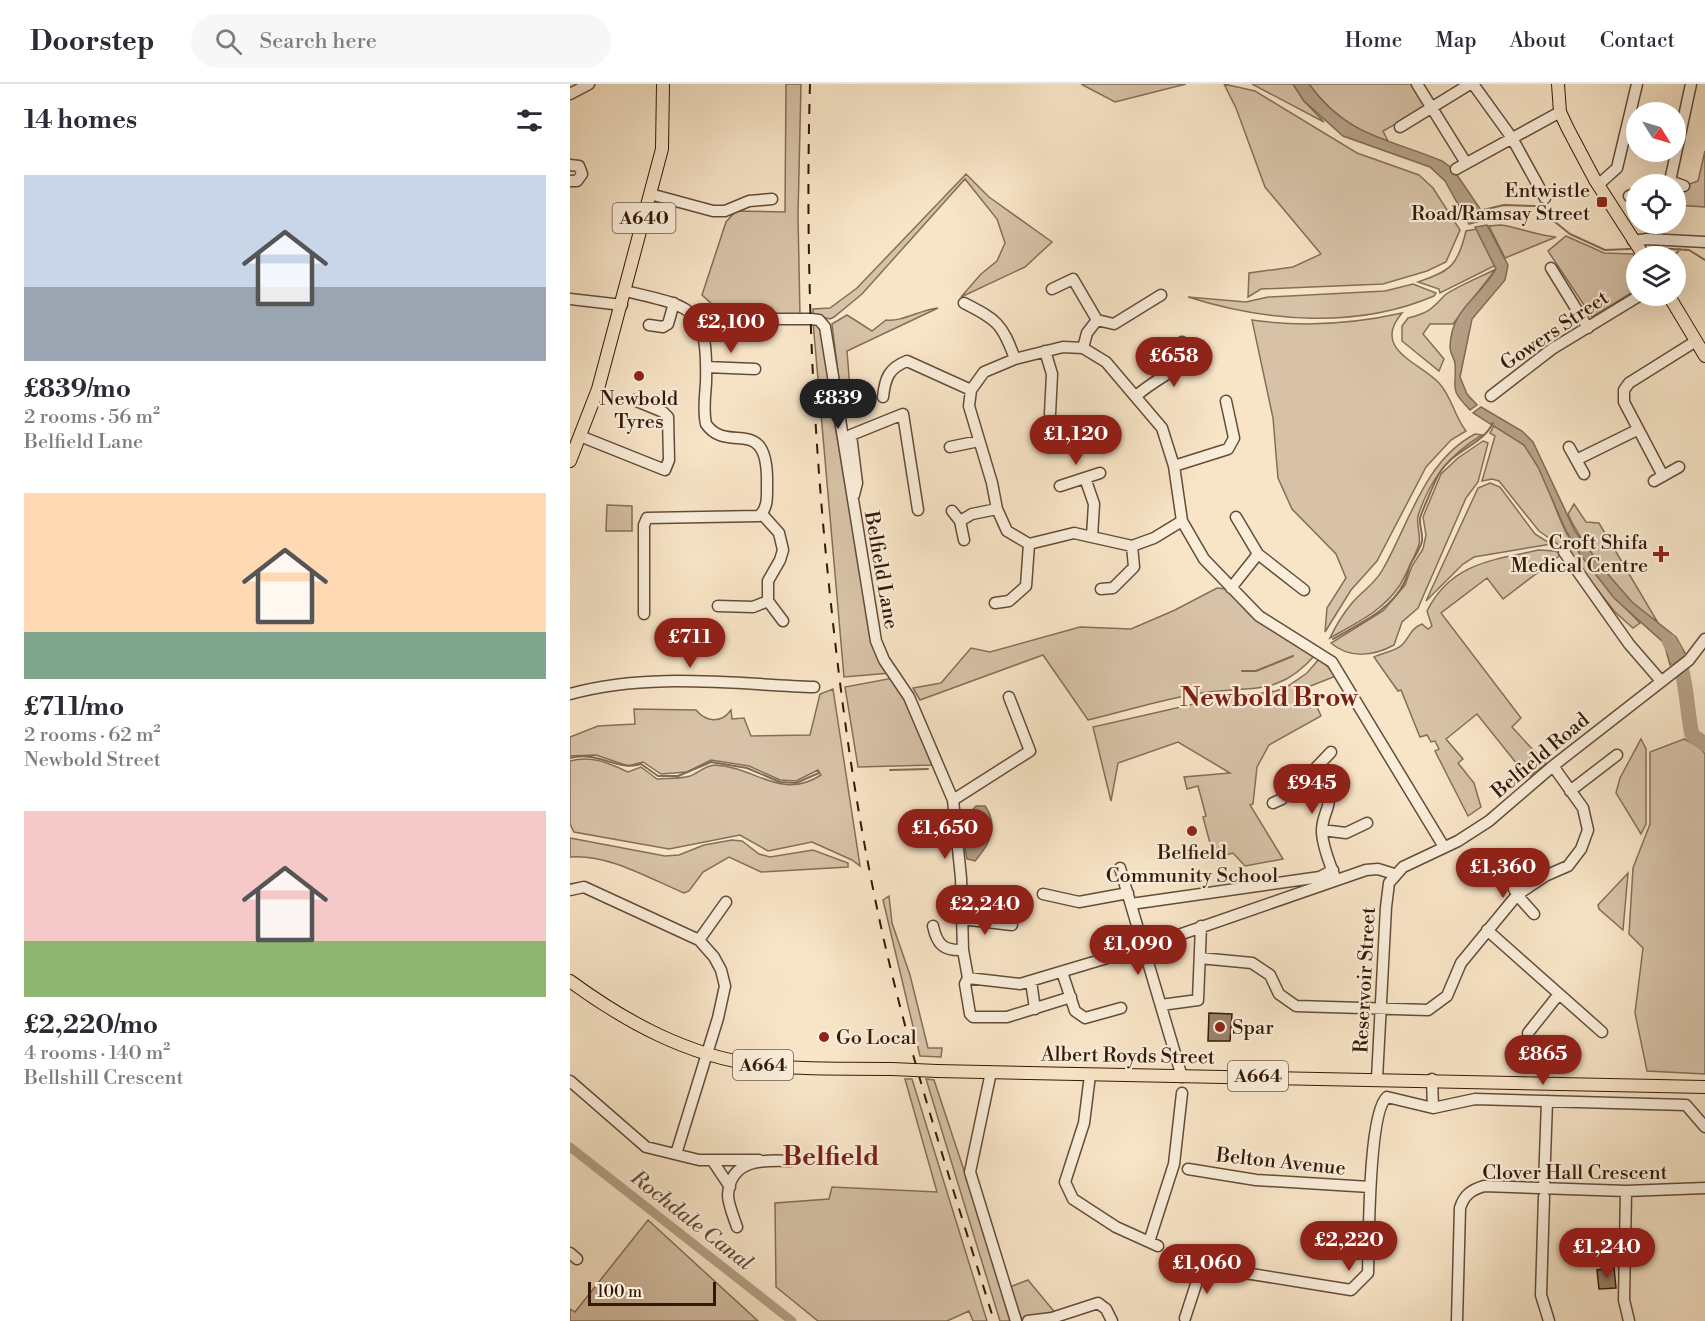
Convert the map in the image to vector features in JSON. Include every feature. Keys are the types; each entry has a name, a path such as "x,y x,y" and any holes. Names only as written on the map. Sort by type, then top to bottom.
{"main road":[{"name":"A640","path":"570,461 576,440 598,389 626,291 662,149 663,84"},
{"path":"1558,84 1560,112 1598,185 1637,246"},
{"path":"1675,306 1705,356"},
{"name":"Albert Royds Street","path":"570,981 601,1003 656,1035 709,1053 766,1065 1090,1075 1182,1077 1244,1075 1705,1087"}],"street":[{"path":"570,94 589,84"},
{"path":"1417,84 1466,163"},
{"path":"1400,127 1471,84 1512,138 1545,198"},
{"path":"1598,185 1617,168 1637,84"},
{"path":"1667,174 1691,84"},
{"path":"1456,169 1560,112"},
{"path":"570,165 579,166 582,174 577,181 570,181"},
{"path":"650,194 713,211 725,211 749,201 772,199"},
{"path":"1633,241 1705,242"},
{"path":"1551,268 1588,328"},
{"path":"1052,289 1075,274 1097,320"},
{"path":"626,291 674,303 692,311 705,338 706,424 716,433 742,436 753,441 766,457 766,502 762,514 755,518 646,518 644,525 644,614"},
{"path":"1097,320 1113,324 1161,295"},
{"path":"570,299 622,305"},
{"path":"649,325 663,327 668,324 674,303"},
{"path":"964,303 996,320 1007,337 1015,359"},
{"name":"Gowers Street","path":"1491,396 1552,348 1626,304"},
{"name":"Belfield Lane","path":"697,319 713,310 775,319 811,319 823,323 829,337 852,501 876,641 884,660 909,697 953,800 963,950 968,978 965,984 970,1014 973,1017 1006,1017 1035,1009"},
{"path":"1083,348 1087,333 1097,320"},
{"path":"1679,467 1658,479 1624,402 1624,390 1629,383 1696,341"},
{"path":"1182,342 1203,365"},
{"path":"1182,521 1154,538 1132,546 1074,533 1029,544 1006,531 997,509 969,406 971,390 984,372 1015,359 1063,347 1083,348 1106,362 1162,428 1174,466 1182,521 1204,559 1259,616 1332,662 1443,847"},
{"path":"1045,351 1052,374 1050,414"},
{"path":"1136,396 1152,381 1176,371 1193,356"},
{"path":"883,397 884,383 892,368 908,362 971,390"},
{"path":"706,367 755,369"},
{"path":"576,440 665,470 669,460 668,417 663,412 634,400"},
{"path":"1174,466 1228,449 1234,438 1226,401"},
{"path":"852,501 857,483 851,435 903,414 918,510"},
{"path":"1576,460 1637,430"},
{"path":"950,447 980,441"},
{"path":"1569,447 1584,474"},
{"path":"1060,486 1100,473"},
{"path":"1084,478 1094,504 1092,537"},
{"path":"960,521 972,514 997,509"},
{"path":"952,511 960,521 964,540"},
{"path":"762,514 779,533 783,550 768,581 768,601 783,621"},
{"path":"1236,517 1258,554 1304,590"},
{"path":"995,603 1009,601 1026,586 1029,544"},
{"path":"1101,589 1113,588 1134,567 1132,546"},
{"path":"1564,552 1629,644 1666,678"},
{"path":"1231,588 1258,554"},
{"path":"718,606 753,607 768,601"},
{"name":"Belfield Road","path":"1391,879 1403,867 1489,821 1553,766 1689,660 1705,639"},
{"path":"570,694 602,685 664,682 814,687"},
{"path":"953,800 1030,751 1009,697"},
{"path":"1309,775 1331,752"},
{"path":"1570,791 1617,755"},
{"path":"1200,958 1252,963 1269,975 1279,994 1296,1006 1428,1010 1447,996 1461,963 1517,896 1545,876 1568,866 1581,849 1588,830 1583,808 1553,766"},
{"path":"1273,803 1282,799 1284,788 1293,774 1309,775 1325,781 1330,794 1322,830 1325,852 1335,875"},
{"path":"1322,830 1346,833 1366,823"},
{"path":"1502,864 1517,896 1534,914"},
{"path":"1120,868 1182,1077"},
{"path":"1131,904 1366,870 1378,869 1391,879"},
{"path":"968,978 1020,984 1031,981 1144,947 1335,875"},
{"name":"Reservoir Street","path":"1377,1079 1380,1008 1391,879"},
{"path":"570,890 584,887 699,940 722,970 725,986 709,1053 676,1154"},
{"path":"1043,894 1079,902 1128,893"},
{"path":"699,940 726,902"},
{"path":"962,919 1012,925"},
{"path":"933,926 937,940 943,947 963,950"},
{"path":"1161,1005 1198,1000 1201,926"},
{"path":"1487,930 1602,1032"},
{"path":"1062,972 1075,1011 1085,1018 1121,1008"},
{"path":"1031,981 1035,1009 1071,997"},
{"path":"1528,1033 1559,994"},
{"path":"991,1072 970,1172 1016,1321"},
{"path":"1090,1075 1084,1123 1065,1182 1073,1199 1116,1227 1153,1244 1174,1164 1182,1093"},
{"path":"1432,1079 1433,1108"},
{"path":"570,1081 646,1147 699,1160 791,1161"},
{"path":"1179,1255 1239,1272 1351,1290 1368,1273 1370,1187 1379,1106 1387,1097 1433,1108 1475,1099 1686,1105 1705,1127"},
{"path":"1547,1101 1541,1295 1549,1321"},
{"path":"712,1160 730,1187"},
{"path":"737,1227 728,1196 732,1179 744,1166 759,1160"},
{"name":"Belton Avenue","path":"1188,1169 1256,1180 1370,1187"},
{"name":"Clover Hall Crescent","path":"1456,1321 1460,1208 1465,1196 1484,1186 1544,1192 1705,1188"},
{"path":"1626,1191 1624,1300 1629,1321"},
{"path":"1185,1318 1203,1263"},
{"path":"1028,1321 1052,1318 1098,1303 1106,1309 1112,1321"}],"shaded area":[{"path":"786,84 801,84 798,216 800,316 715,307 702,295 726,222 736,211 785,212"},
{"path":"1081,84 1186,84 1115,102"},
{"path":"1224,84 1255,91 1357,153 1419,175 1433,188 1460,230 1446,262 1427,271 1383,284 1261,289 1248,297 1249,273 1293,267 1321,254 1265,187 1236,108"},
{"path":"1252,84 1293,84 1304,101 1324,122"},
{"path":"1293,84 1309,84 1338,115 1353,125 1442,161 1453,169 1487,219 1469,224 1445,181 1430,167 1343,136 1304,101"},
{"path":"1309,84 1413,84 1426,107 1383,131 1388,141 1365,132 1334,112"},
{"path":"1705,151 1705,207 1686,206 1686,185 1698,181"},
{"path":"966,174 989,197 1052,242 1025,267 961,297 981,274 997,261 1005,243 997,219 965,179 862,294 830,319 813,315 813,309 830,308 857,288"},
{"path":"1487,225 1508,265 1505,280 1472,319 1460,377 1467,394 1477,405 1470,410 1455,389 1455,362 1450,347 1455,323 1496,269 1475,227"},
{"path":"1501,225 1556,237 1505,258 1489,226"},
{"path":"1477,229 1496,265 1440,293 1439,289 1418,282 1446,270 1460,252 1466,231"},
{"path":"1566,236 1604,253 1626,254 1626,296 1592,317 1548,251"},
{"path":"1496,269 1453,324 1430,324 1423,334 1444,359 1439,371 1402,341 1402,326 1408,318 1425,313 1448,293"},
{"path":"1413,284 1436,293 1434,296 1405,307 1374,314 1343,317 1312,318 1249,312 1188,297 1246,302 1268,297 1385,291"},
{"path":"938,308 847,351 850,389 843,391 847,429 845,429 832,324 847,315 872,331 886,320 899,319"},
{"path":"1402,313 1394,325 1392,336 1395,345 1401,354 1439,383 1466,431 1451,440 1426,467 1377,561 1351,590 1325,632 1327,608 1346,578 1336,554 1292,509 1278,478 1273,418 1252,320 1327,323 1365,320"},
{"path":"813,322 823,332 833,414 870,626 890,673 844,677"},
{"path":"1481,407 1522,431 1533,442 1575,531 1632,602 1676,637 1685,653 1670,665 1664,643 1614,598 1580,554 1566,531 1538,467 1524,445 1473,413"},
{"path":"1495,424 1516,438 1530,452 1543,474 1567,534 1601,581 1640,623 1633,628 1615,612 1566,550 1539,531 1499,481 1492,479 1482,481 1495,436 1490,433"},
{"path":"1475,434 1482,435 1450,460 1428,491 1418,516 1419,544 1400,585 1377,609 1330,638 1349,607 1380,574 1431,476 1443,460"},
{"path":"1483,441 1488,443 1478,482 1466,498 1418,608 1402,622 1394,645 1378,652 1354,654 1331,643 1383,611 1405,585 1412,566 1423,549 1426,535 1423,517 1441,474 1458,458"},
{"path":"1490,483 1500,487 1535,534 1551,544 1474,557 1463,564 1426,601 1478,488"},
{"path":"1574,504 1586,522 1599,523 1657,621 1646,615 1621,590 1583,541 1568,514"},
{"path":"607,505 632,506 632,531 606,531"},
{"path":"1539,550 1562,554 1503,599 1487,578 1441,613 1521,718 1512,727 1546,764 1530,776 1521,769 1477,714 1446,739 1463,759 1458,763 1474,783 1481,807 1468,816 1435,751 1439,749 1435,741 1431,742 1427,735 1420,737 1401,690 1398,691 1374,657 1399,647 1418,626 1422,624 1428,629 1432,626 1427,611 1437,595 1461,573 1490,561"},
{"path":"1217,588 1227,589 1250,615 1315,655 1301,669 1276,684 1187,696 1088,720 1043,655 920,700 913,688 941,683 971,648 990,652 1080,627 1131,629"},
{"path":"1320,658 1336,676 1308,687 1321,716 1269,745 1257,767 1253,804 1250,805 1283,859 1245,866 1233,853 1214,858 1203,817 1206,816 1198,786 1187,789 1184,777 1230,773 1178,742 1118,763 1111,801 1093,727 1207,701 1276,691 1307,673"},
{"path":"893,678 907,699 932,765 858,767 845,687"},
{"path":"833,689 860,866 812,842 768,851 740,835 669,849 574,832 570,824 570,761 578,759 593,759 628,772 641,767 657,779 686,777 715,765 730,767 781,784 793,785 807,782 821,775 818,770 796,781 780,780 749,766 711,760 687,772 661,774 643,762 628,766 596,755 570,756 570,737 598,726 635,724 634,709 696,710 704,717 714,720 723,718 731,710 732,719 744,718 751,736 810,735 820,694"},
{"path":"1641,739 1646,749 1646,824 1641,834 1616,793 1620,778"},
{"path":"1684,739 1701,748 1705,754 1705,1074 1647,1071 1635,1013 1643,948 1629,934 1633,868 1650,824 1650,752"},
{"path":"976,806 985,806 992,828 985,848 975,861 967,859 964,838 968,817"},
{"path":"570,838 665,856 679,855 704,845 732,840 742,841 759,854 770,857 813,850 848,863 848,867 761,872 729,857 703,872 689,891 684,893 614,863 585,857 570,857"},
{"path":"1628,873 1623,930 1599,909 1598,905"},
{"path":"889,896 892,923 910,975 928,1048 942,1048 941,1057 920,1056 883,900"},
{"path":"905,1079 912,1079 987,1321 973,1321 969,1311 947,1321 818,1321 776,1287 775,1203 829,1199 832,1187 937,1192"},
{"path":"926,1079 934,1080 1014,1321 1000,1321"},
{"path":"648,1220 758,1321 570,1321 570,1309 575,1312"},
{"path":"1028,1280 1062,1321 1022,1321 1010,1287"}],"building":[{"name":"Spar","path":"1209,1013 1232,1014 1230,1041 1208,1041"},
{"path":"1614,1268 1616,1288 1599,1289 1597,1270"}],"waterway":[{"path":"1479,211 1504,205 1535,206 1570,234 1605,250 1626,249"},
{"path":"1686,250 1705,260"},
{"path":"1333,639 1383,609 1398,593 1421,544 1420,518 1438,475 1446,464 1482,437 1493,423"},
{"path":"1669,641 1683,675 1692,735 1705,744"},
{"path":"1242,671 1256,671 1293,656"},
{"path":"570,758 580,756 624,765 641,764 658,776 678,776 711,762 747,768 780,782 796,783 819,773"},
{"path":"890,770 928,769"},
{"name":"Rochdale Canal","path":"570,1147 792,1321"}],"railway":[{"path":"810,84 808,212 814,404 830,595 849,752 869,869 902,1012 931,1116 994,1321"}],"place":[{"name":"Entwistle Road/Ramsay Street","path":"1602,202"},
{"name":"Newbold Tyres","path":"639,376"},
{"name":"Croft Shifa Medical Centre","path":"1661,554"},
{"name":"Belfield Community School","path":"1192,831"},
{"name":"Spar","path":"1220,1027"},
{"name":"Go Local","path":"824,1037"}],"district":[{"name":"Newbold Brow","path":"1269,697"},
{"name":"Belfield","path":"831,1156"}]}
